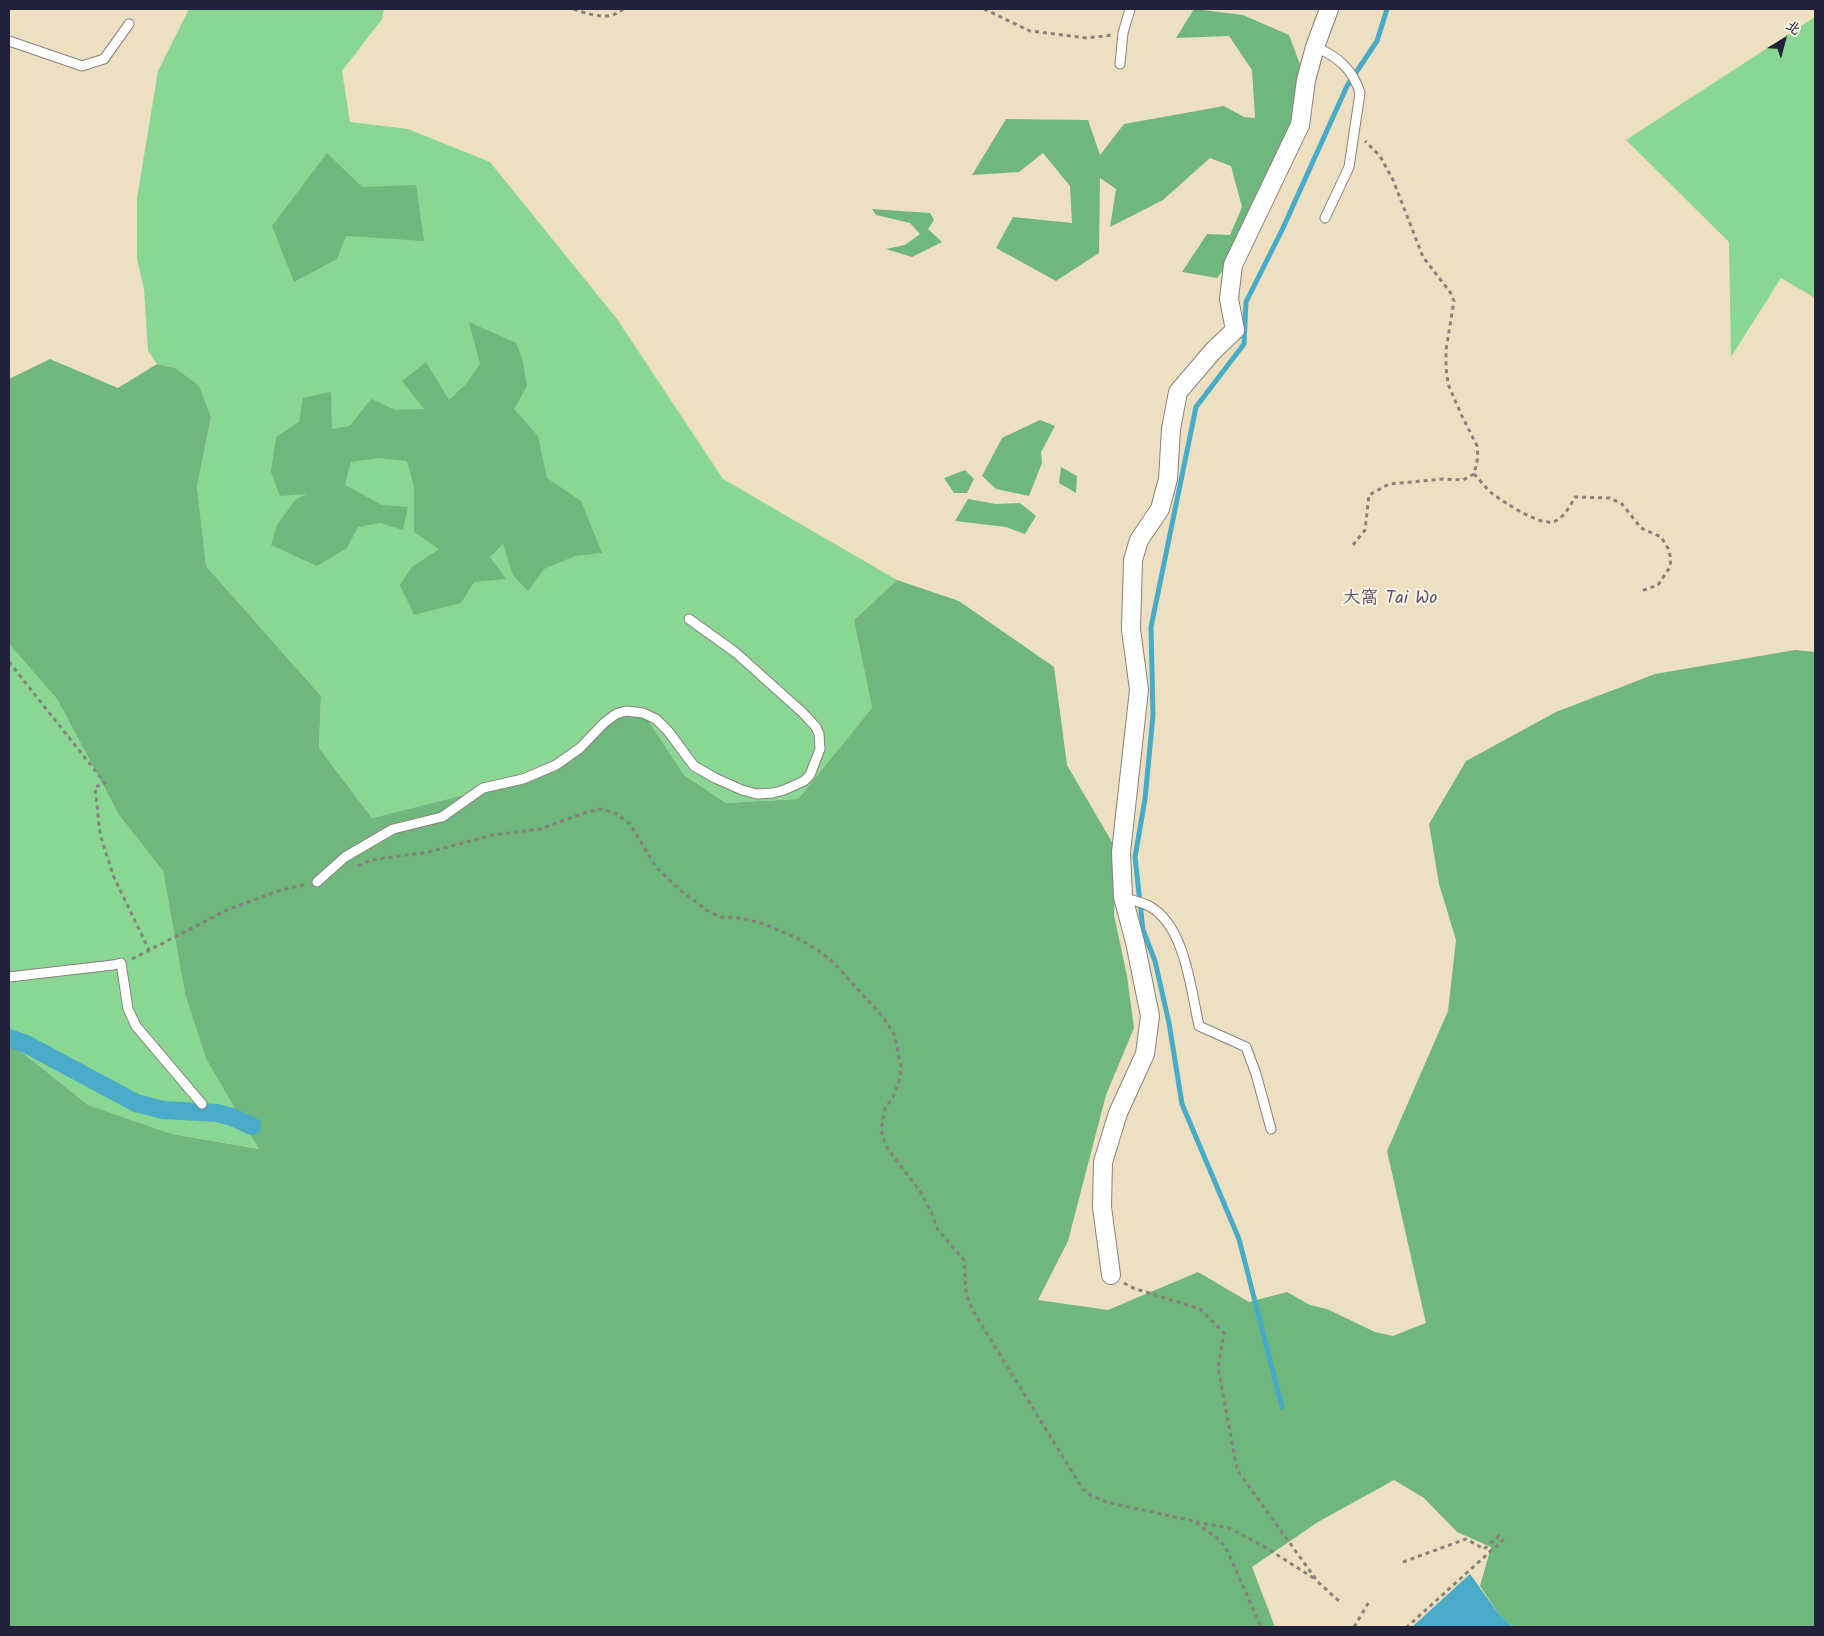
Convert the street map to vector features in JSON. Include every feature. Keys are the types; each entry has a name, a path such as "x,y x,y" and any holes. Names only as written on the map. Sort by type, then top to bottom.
{"street":[{"path":"1111,1275 1102,1207 1103,1162 1118,1114 1145,1054 1150,1016 1135,942 1123,897 1121,852 1139,690 1131,629 1133,560 1139,540 1160,510 1168,479 1171,429 1178,392 1235,330 1229,300 1233,266 1300,125 1306,80 1328,9"}],"lane":[{"path":"1120,64 1123,33 1130,9"},
{"path":"9,41 82,66 104,59 129,24"},
{"path":"1315,47 1329,53 1346,65 1357,82 1360,92 1348,167 1325,218"},
{"path":"317,882 345,857 393,829 442,817 483,788 523,779 556,765 580,748 604,723 616,714 626,711 643,713 656,719 668,731 694,766 742,790 757,794 773,793 804,781 810,775 820,749 819,734 816,727 802,712 734,652 689,619"},
{"path":"1123,897 1149,906 1168,922 1181,948 1199,1026 1246,1047 1256,1074 1271,1129"},
{"path":"9,977 121,963 128,1010 136,1026 202,1104"}],"path":[{"path":"574,9 601,16 620,12 623,9"},
{"path":"984,9 1030,31 1087,38 1123,33"},
{"path":"1353,545 1365,530 1369,495 1374,491 1389,484 1443,479 1463,480 1474,474 1478,457 1477,446 1448,384 1446,350 1454,301 1450,292 1423,257 1393,180 1380,156 1354,129"},
{"path":"1474,474 1491,493 1516,509 1543,521 1554,522 1568,510 1575,497 1610,498 1622,504 1641,528 1661,537 1668,548 1671,559 1670,567 1658,585 1641,591"},
{"path":"9,662 105,783 95,787 100,834 113,875 149,950"},
{"path":"353,868 371,860 429,852 493,835 540,828 601,809 616,814 630,824 656,867 681,891 708,912 721,917 741,918 764,924 799,938 819,951 833,962 883,1018 894,1034 901,1066 899,1081 881,1121 880,1130 886,1146 920,1191 938,1230 964,1260 966,1293 973,1311 1082,1488 1088,1494 1106,1502 1229,1528 1265,1547 1318,1582 1341,1603"},
{"path":"121,963 227,910 278,891 317,882"},
{"path":"1111,1275 1133,1288 1200,1309 1224,1333 1218,1367 1238,1470 1318,1582"},
{"path":"1193,1521 1220,1540 1261,1627"},
{"path":"1403,1562 1466,1539 1484,1548 1499,1536 1503,1540 1407,1627"},
{"path":"1354,1627 1370,1600"}],"green space":[{"path":"189,9 384,9 382,19 342,71 350,122 408,129 490,162 617,319 723,479 897,580 854,620 872,708 798,799 726,803 684,775 644,714 547,770 504,785 372,818 319,748 321,696 206,566 197,486 211,418 175,368 157,364 148,351 144,289 137,259 137,198 158,71"},
{"path":"1194,9 1243,15 1289,35 1301,67 1287,173 1269,211 1217,278 1182,272 1207,234 1230,235 1242,207 1231,166 1210,158 1163,200 1110,227 1116,189 1100,178 1099,253 1056,281 996,248 1013,217 1072,223 1070,186 1043,153 1019,172 972,175 1006,119 1088,120 1100,155 1124,124 1224,106 1244,117 1255,118 1252,70 1229,36 1176,38"},
{"path":"1815,17 1815,298 1781,278 1731,357 1729,242 1626,140"},
{"path":"327,153 362,187 416,185 424,241 346,236 337,259 294,282 272,226"},
{"path":"872,209 930,213 934,220 928,229 942,242 912,257 886,249 905,245 920,234 910,223 876,215"},
{"path":"469,322 516,343 522,358 527,386 514,409 538,436 547,478 581,501 602,553 575,556 544,569 528,591 513,575 503,544 490,557 506,579 474,582 461,603 414,615 400,585 412,567 439,549 414,532 414,486 407,461 379,458 351,462 345,485 382,505 408,507 403,530 380,523 358,527 347,548 317,566 271,545 277,525 296,499 307,494 280,496 271,472 276,437 299,422 303,398 331,392 332,429 350,426 371,399 395,410 424,409 402,381 426,362 449,400 466,384 480,364"},
{"path":"50,359 118,388 157,364 175,368 199,386 211,418 197,486 206,566 321,696 319,748 372,818 504,785 547,770 606,719 644,714 684,775 726,803 798,799 872,708 854,620 897,580 959,601 1054,667 1067,765 1116,849 1114,915 1127,976 1134,1028 1106,1095 1068,1241 1038,1300 1108,1310 1198,1272 1249,1302 1287,1292 1310,1305 1327,1309 1375,1332 1393,1336 1426,1323 1387,1151 1448,1011 1456,940 1439,884 1429,824 1466,761 1556,712 1655,674 1795,650 1815,652 1815,1627 1513,1627 1498,1613 1480,1586 1491,1547 1457,1532 1424,1498 1394,1480 1318,1522 1252,1567 1275,1627 9,1627 9,1047 18,1049 88,1105 172,1134 259,1149 206,1059 185,994 163,871 119,815 57,699 9,644 9,379"},
{"path":"1040,420 1055,426 1041,452 1042,463 1029,496 996,489 982,476 1002,438"},
{"path":"1061,467 1077,476 1076,493 1059,483"},
{"path":"965,470 974,479 967,493 954,493 944,478"},
{"path":"968,499 996,504 1020,503 1036,516 1025,534 1006,527 955,521"},
{"path":"9,644 57,699 119,815 163,871 185,994 206,1059 260,1149 172,1134 88,1105 18,1049 9,1047"}],"water":[{"path":"1470,1574 1498,1613 1513,1627 1412,1627"}],"waterway":[{"path":"1282,1407 1239,1239 1182,1104 1169,1023 1155,961 1143,930 1135,857 1145,799 1153,715 1151,627 1196,407 1244,344 1246,302 1283,228 1347,86 1377,41 1387,9"},
{"path":"9,1038 26,1044 136,1103 163,1110 217,1113 252,1126"}],"district":[{"name":"大窩 Tai Wo","path":"1390,600"}]}
